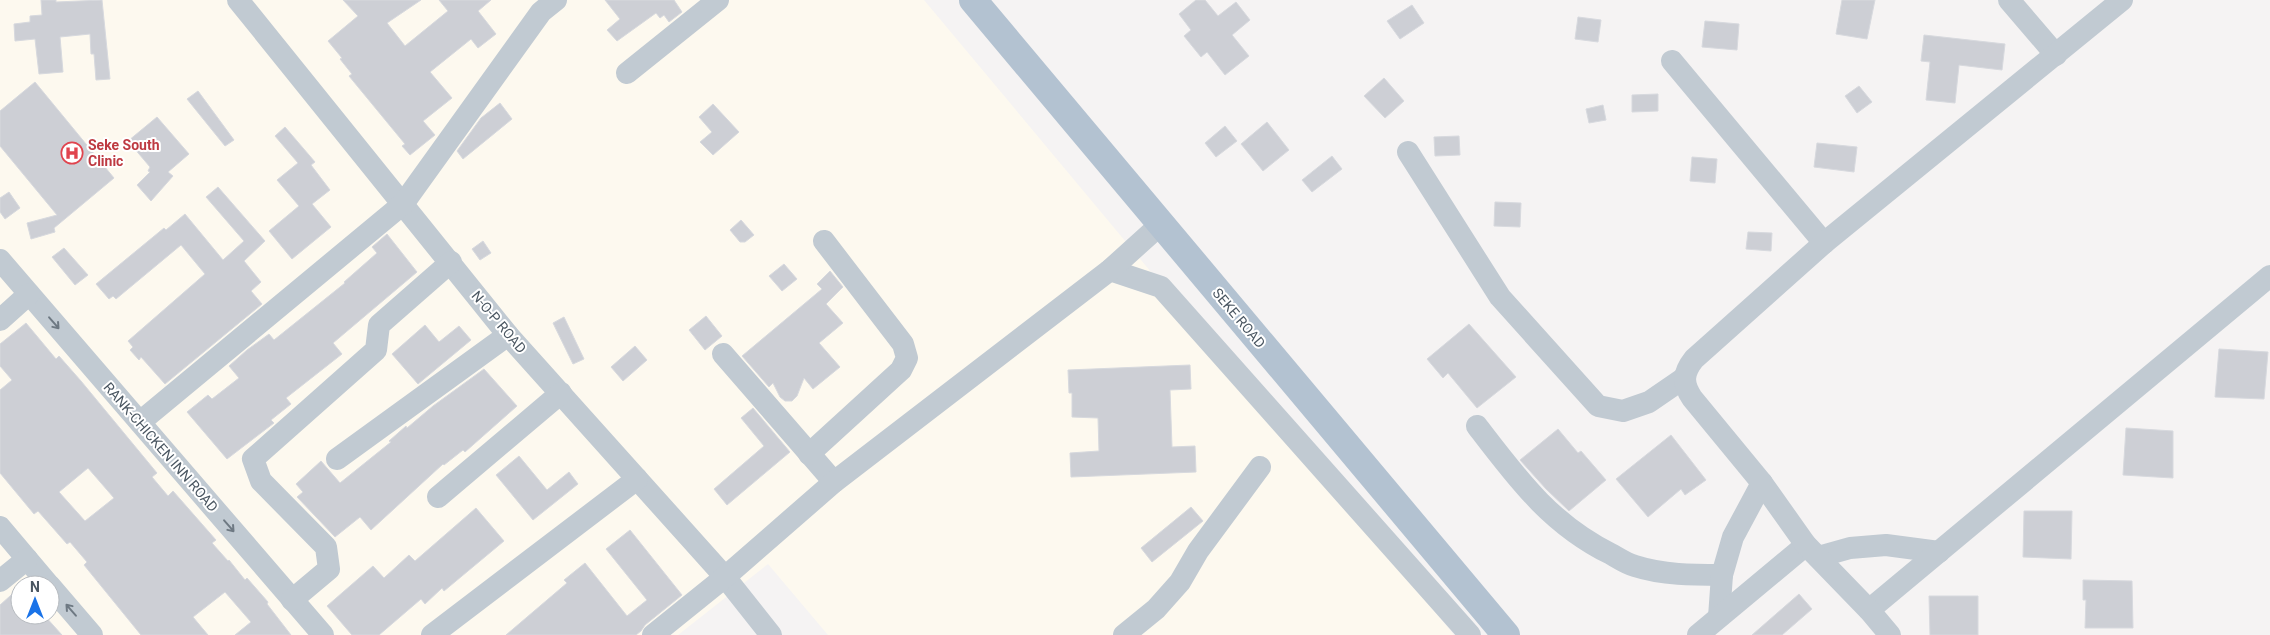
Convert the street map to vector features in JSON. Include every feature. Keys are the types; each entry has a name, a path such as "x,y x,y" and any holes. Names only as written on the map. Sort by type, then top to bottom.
{"main road":[{"name":"SEKE ROAD","path":"973,0 1506,635"}],"street":[{"name":"N-O-P ROAD","path":"238,0 508,335 725,577 771,635"},
{"path":"140,422 403,204 541,12 556,0"},
{"path":"2010,0 2056,55"},
{"path":"1890,635 1869,610 1812,551 1762,483 1692,398 1685,388 1684,378 1686,369 1694,359 1824,242 2122,0"},
{"path":"627,73 707,3"},
{"path":"1672,61 1824,242"},
{"path":"1408,152 1500,297 1598,406 1623,411 1649,402 1684,378"},
{"path":"653,635 725,577 834,482 1110,270 1161,224"},
{"path":"810,454 901,370 906,358 903,344 824,241"},
{"name":"RANK-CHICKEN INN ROAD","path":"0,260 323,635"},
{"path":"292,600 329,570 326,546 261,481 253,460 376,350 378,325 451,262"},
{"path":"1110,270 1161,287 1470,635"},
{"path":"1869,610 2270,276"},
{"path":"1,316 29,294"},
{"path":"337,460 508,335"},
{"path":"723,354 834,482"},
{"path":"438,497 561,393"},
{"path":"1477,426 1524,487 1558,520 1598,548 1634,566 1680,575 1722,575"},
{"path":"1124,635 1156,609 1180,582 1198,551 1260,467"},
{"path":"432,635 636,479"},
{"path":"1718,617 1722,575 1733,537 1762,483"},
{"path":"0,527 41,575"},
{"path":"1698,635 1718,617 1812,551 1886,546 1939,552"},
{"path":"0,581 27,558"},
{"path":"60,597 92,635"}],"shaded area":[{"path":"0,0 924,0 1454,635 828,635 768,564 678,635 0,635"}],"building":[{"path":"41,0 56,0 56,2 102,0 110,79 96,80 94,54 91,54 90,34 60,37 63,72 39,74 35,39 15,41 14,24 30,22 30,16 42,15"},
{"path":"343,0 421,0 387,23 405,46 448,11 439,0 491,0 478,11 496,34 478,48 471,39 430,72 452,98 423,121 435,135 410,155 402,146 405,144 349,76 352,74 328,41 358,16"},
{"path":"605,0 674,0 682,12 669,22 664,15 660,18 656,13 617,41 607,30 620,19"},
{"path":"1196,0 1205,0 1218,16 1236,2 1250,20 1232,35 1249,56 1225,75 1207,52 1201,57 1184,36 1191,30 1179,14"},
{"path":"1842,0 1875,0 1867,39 1836,34"},
{"path":"1412,5 1424,23 1400,39 1387,21"},
{"path":"1578,17 1601,20 1598,42 1575,39"},
{"path":"1705,21 1739,24 1737,50 1702,47"},
{"path":"1924,35 2005,44 2002,70 1959,65 1955,103 1926,100 1930,62 1921,61"},
{"path":"1384,78 1404,101 1385,118 1364,96"},
{"name":"Seke South Clinic","path":"35,82 114,178 54,228 55,232 31,239 27,223 57,215 0,146 0,111"},
{"path":"1859,86 1872,102 1857,113 1845,96"},
{"path":"198,91 234,140 225,146 187,99"},
{"path":"1658,94 1658,111 1632,112 1632,95"},
{"path":"500,103 512,119 463,159 457,151 481,118"},
{"path":"713,104 739,132 713,155 700,142 712,132 699,117"},
{"path":"1603,105 1606,120 1589,123 1586,109"},
{"path":"157,117 189,154 168,172 173,176 151,201 137,185 150,172 148,171 150,167 128,141"},
{"path":"1267,122 1289,150 1263,171 1241,144"},
{"path":"1225,126 1237,141 1216,157 1205,143"},
{"path":"285,127 315,162 311,165 330,190 312,204 331,227 292,259 269,231 299,206 277,180 298,163 275,136"},
{"path":"1459,136 1460,155 1435,156 1434,137"},
{"path":"1817,143 1857,147 1854,172 1814,167"},
{"path":"1332,156 1342,169 1312,192 1302,180"},
{"path":"1692,157 1717,159 1715,183 1690,181"},
{"path":"218,187 265,241 244,261 261,282 251,291 262,304 165,384 141,357 139,360 130,350 133,347 128,341 205,274 181,245 116,299 113,296 109,299 96,284 164,228 166,230 185,214 223,260 244,241 206,197"},
{"path":"9,192 20,208 5,219 0,212 0,198"},
{"path":"1495,202 1521,203 1520,227 1494,226"},
{"path":"741,220 754,235 745,242 740,242 730,230"},
{"path":"1748,232 1772,233 1771,251 1746,249"},
{"path":"387,234 417,272 333,343 342,354 286,398 291,404 271,420 274,423 227,459 187,412 208,395 212,399 239,378 229,366 269,334 274,340 345,283 377,253 372,247"},
{"path":"483,241 491,253 480,260 472,249"},
{"path":"64,248 88,275 75,285 52,257"},
{"path":"784,264 797,279 782,291 769,276"},
{"path":"830,271 843,287 826,304 843,323 819,343 840,367 813,389 804,378 797,396 792,401 785,401 780,397 773,383 769,387 742,356 822,289 817,284"},
{"path":"706,316 722,336 705,350 689,330"},
{"path":"564,317 584,359 573,364 553,323"},
{"path":"26,323 56,359 59,356 157,473 152,477 168,496 173,491 216,540 212,543 245,580 247,578 268,602 267,604 291,635 235,635 251,622 225,592 193,617 208,635 141,635 84,565 87,562 70,542 67,544 38,511 34,514 0,473 0,390 12,380 0,366 0,344","holes":["88,468 114,498 85,521 59,492"]},
{"path":"1469,324 1516,377 1477,408 1448,373 1443,378 1427,359"},
{"path":"425,325 439,342 459,326 471,340 418,384 392,354"},
{"path":"635,346 647,360 623,381 611,367"},
{"path":"2219,349 2268,352 2264,399 2215,397"},
{"path":"1190,365 1191,389 1170,390 1172,447 1195,446 1196,472 1071,477 1070,453 1099,451 1098,418 1072,417 1072,393 1069,393 1068,370"},
{"path":"484,369 517,406 465,452 463,450 443,464 371,530 360,517 335,537 297,497 303,492 296,484 321,461 340,483 391,442 389,441 406,426 407,428 433,406"},
{"path":"753,408 790,452 727,505 714,489 764,446 741,418"},
{"path":"2126,428 2173,431 2173,478 2123,475"},
{"path":"1558,429 1578,453 1581,451 1606,480 1569,511 1520,460"},
{"path":"1671,435 1706,480 1685,495 1681,489 1648,517 1616,479"},
{"path":"519,456 547,490 569,472 578,484 533,520 496,475"},
{"path":"1191,507 1203,521 1152,562 1141,548"},
{"path":"476,508 504,541 444,591 442,588 425,604 421,599 379,635 352,635 327,606 373,566 384,578 409,555 415,561"},
{"path":"2024,511 2072,511 2071,559 2023,557"},
{"path":"630,530 682,595 645,625 641,631 636,635 506,635 567,583 564,580 585,563 627,616 647,600 606,549"},
{"path":"2083,580 2132,581 2133,628 2085,628 2086,600 2083,600"},
{"path":"1799,594 1812,609 1782,635 1752,635"},
{"path":"10,596 10,625 53,625 62,635 0,635 0,605"},
{"path":"1929,596 1978,596 1978,635 1930,635"}],"place":[{"name":"Seke South Clinic","path":"72,153"}]}
